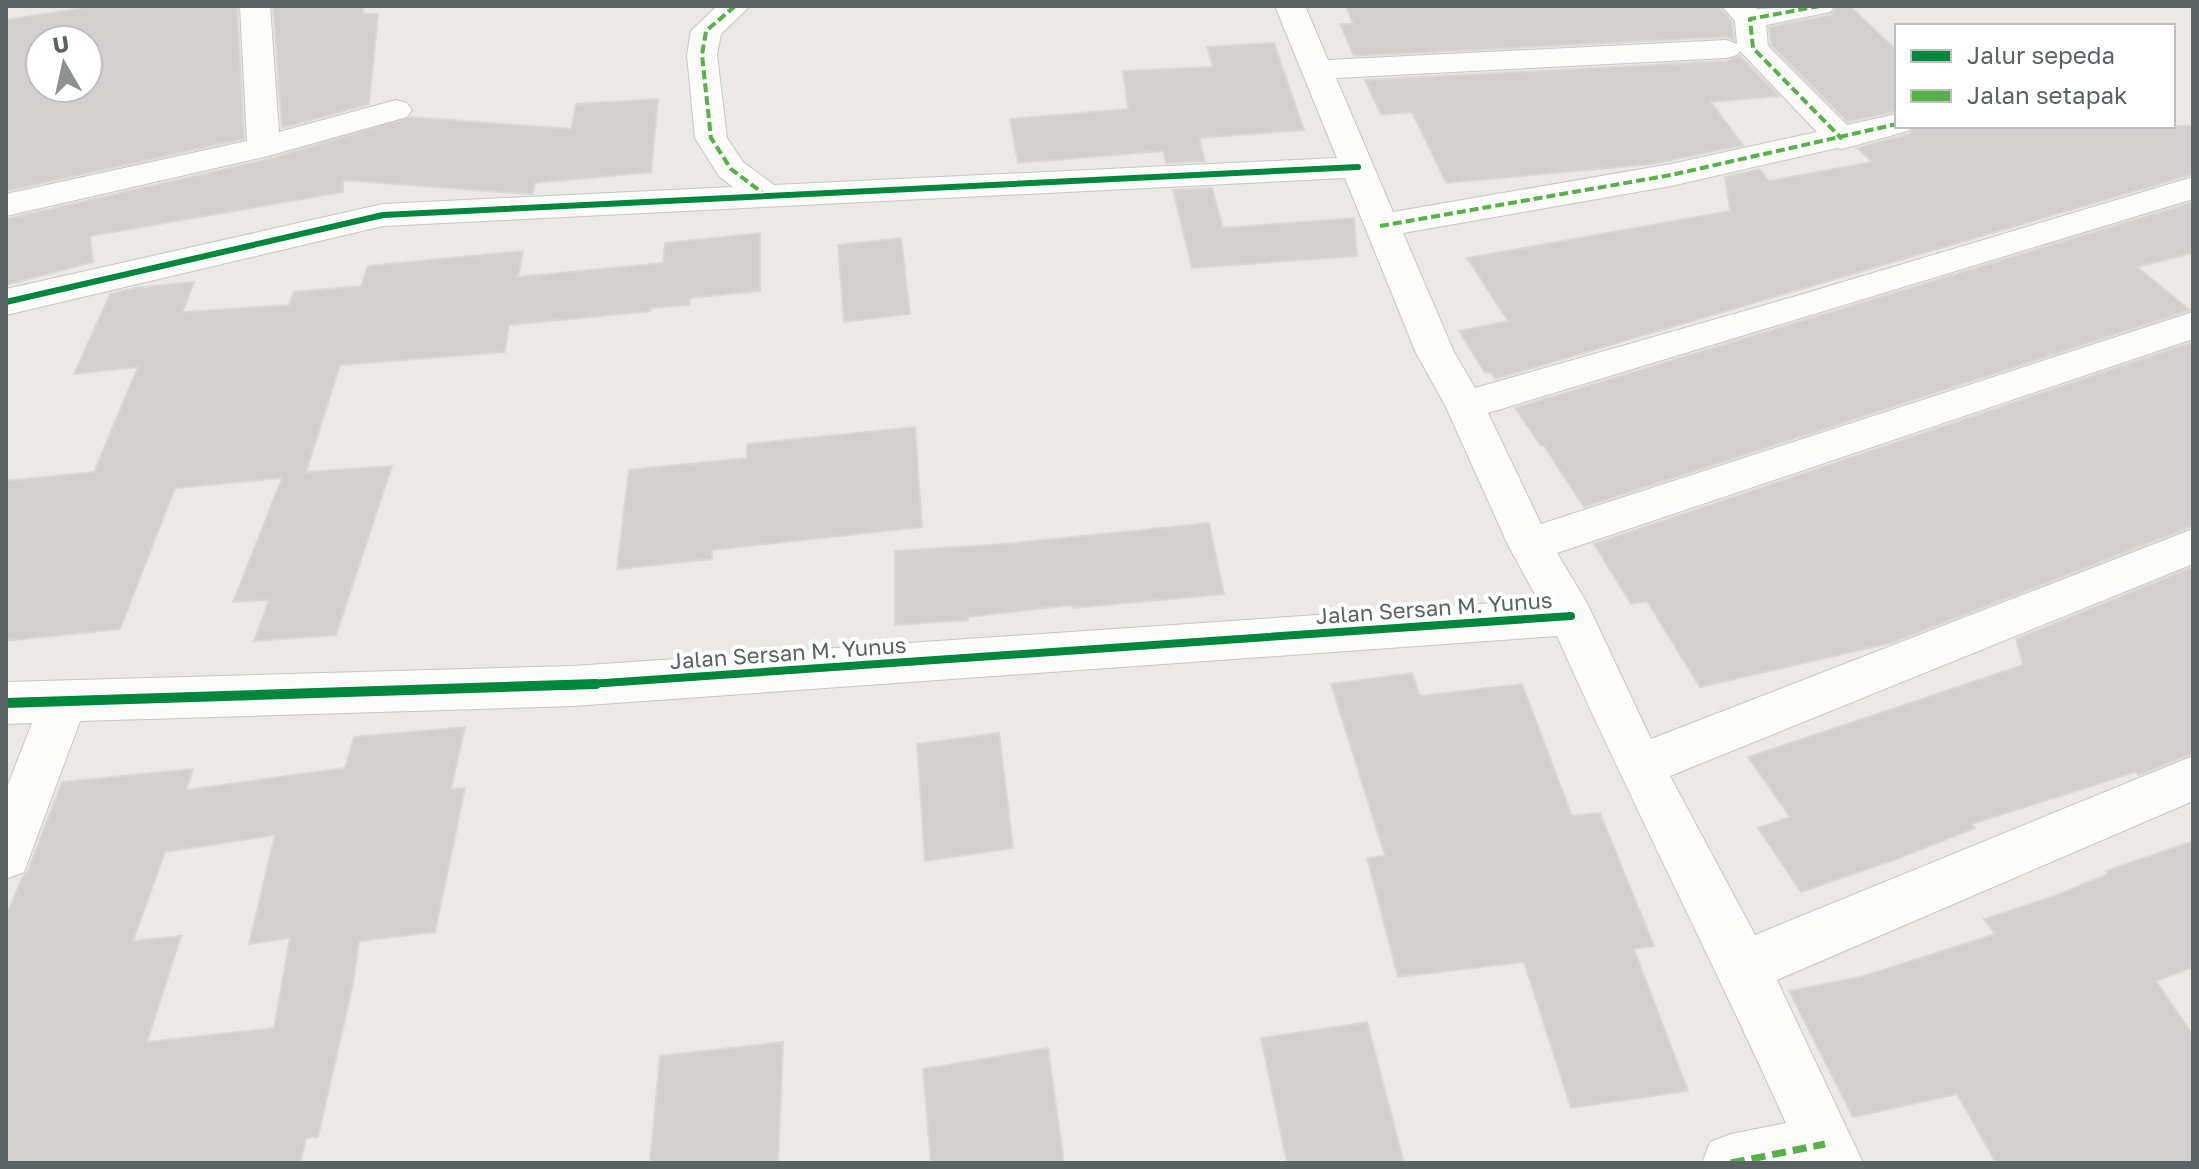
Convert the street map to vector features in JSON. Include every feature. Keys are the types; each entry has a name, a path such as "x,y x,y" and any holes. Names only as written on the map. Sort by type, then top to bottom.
{"street":[{"path":"255,6 264,147"},
{"path":"735,6 706,31 702,55 711,138 731,169 768,197"},
{"path":"1290,6 1435,353 1465,405 1529,545 1571,616 1639,766 1743,967 1829,1154 1731,1163"},
{"path":"1820,6 1743,13 1753,48 1842,139"},
{"path":"1317,70 1726,49"},
{"path":"6,205 264,147 396,110"},
{"path":"1380,226 1671,175 1842,139 1895,125"},
{"path":"6,302 383,215 1358,167"},
{"path":"1465,405 1806,306 2193,188"},
{"path":"1529,545 2193,325"},
{"path":"1639,766 2193,546"},
{"name":"Jalan Sersan M. Yunus","path":"6,703 573,686 1571,616"},
{"path":"6,855 64,701"},
{"path":"1743,967 2193,778"}],"building":[{"path":"94,6 237,6 244,139 6,191 6,20"},
{"path":"273,6 363,6 363,14 378,14 369,104 282,128"},
{"path":"1346,6 1719,6 1732,22 1734,40 1726,37 1354,56 1340,24 1353,24"},
{"path":"1838,6 1850,6 1895,49 1895,111 1848,122 1771,45 1769,27 1831,15"},
{"path":"1274,43 1304,130 1199,138 1205,161 1166,163 1163,151 1018,163 1010,119 1128,109 1123,71 1213,67 1207,47"},
{"path":"1740,56 1779,96 1711,102 1743,145 1653,164 1446,183 1412,112 1381,115 1365,80 1726,61"},
{"path":"658,99 651,172 535,183 533,194 343,180 343,192 90,236 93,262 6,285 6,219 265,160 411,117 571,129 576,104"},
{"path":"2193,126 2193,174 1495,379 1491,372 1485,373 1459,331 1508,321 1467,258 1730,211 1725,177 1760,169 1769,181 1872,162 1857,148 1909,134 1914,128"},
{"path":"1212,188 1223,228 1354,218 1357,256 1192,268 1173,190"},
{"path":"2193,202 2193,253 2137,267 2190,310 1584,507 1515,408"},
{"path":"760,233 760,291 690,298 689,305 651,308 651,311 509,325 505,352 340,365 306,472 392,466 336,635 254,641 269,600 233,602 282,478 175,488 120,629 6,641 6,481 94,472 138,367 74,374 110,294 134,288 194,282 183,312 289,305 294,292 361,286 368,266 523,251 518,277 663,263 665,243"},
{"path":"901,238 910,314 844,322 838,245"},
{"path":"2193,342 2193,526 1891,643 1700,687 1647,601 1631,604 1594,544"},
{"path":"915,427 922,527 712,550 712,559 617,569 629,470 747,458 747,444"},
{"path":"1209,523 1224,594 1073,608 1072,605 968,617 968,620 895,625 895,551 1005,544"},
{"path":"2193,567 2193,753 2139,775 2135,772 1972,824 1975,828 1801,892 1758,828 1790,817 1748,757 2023,665 2016,639"},
{"path":"1412,673 1420,696 1522,684 1572,816 1600,813 1654,946 1634,949 1688,1091 1571,1108 1524,962 1398,977 1367,858 1385,856 1331,684"},
{"path":"465,727 451,789 465,788 435,932 359,941 353,984 318,1137 306,1138 300,1163 6,1163 6,916 27,873 62,782 193,769 186,790 345,768 354,737","holes":["275,835 249,944 290,938 274,1028 147,1042 181,936 133,941 165,852"]},
{"path":"999,733 1013,848 925,861 917,744"},
{"path":"2193,841 2193,967 2156,981 2193,1035 2193,1163 1996,1163 1957,1094 1853,1117 1789,991 1864,976 1995,934 1984,919 2052,897 2108,874 2106,871"},
{"path":"1367,1022 1404,1163 1287,1163 1261,1038"},
{"path":"783,1042 778,1163 650,1163 660,1056"},
{"path":"1048,1048 1064,1163 931,1163 923,1069"}],"marked path":[{"path":"735,6 706,31 702,55 711,138 731,169 768,197"},
{"path":"1820,6 1750,19 1753,48 1842,139"},
{"path":"1380,226 1671,175 1895,124"},
{"path":"1731,1163 1825,1144"}],"cycle path":[{"path":"6,302 383,215 1358,167"},
{"path":"6,703 573,686 1571,616"}]}
